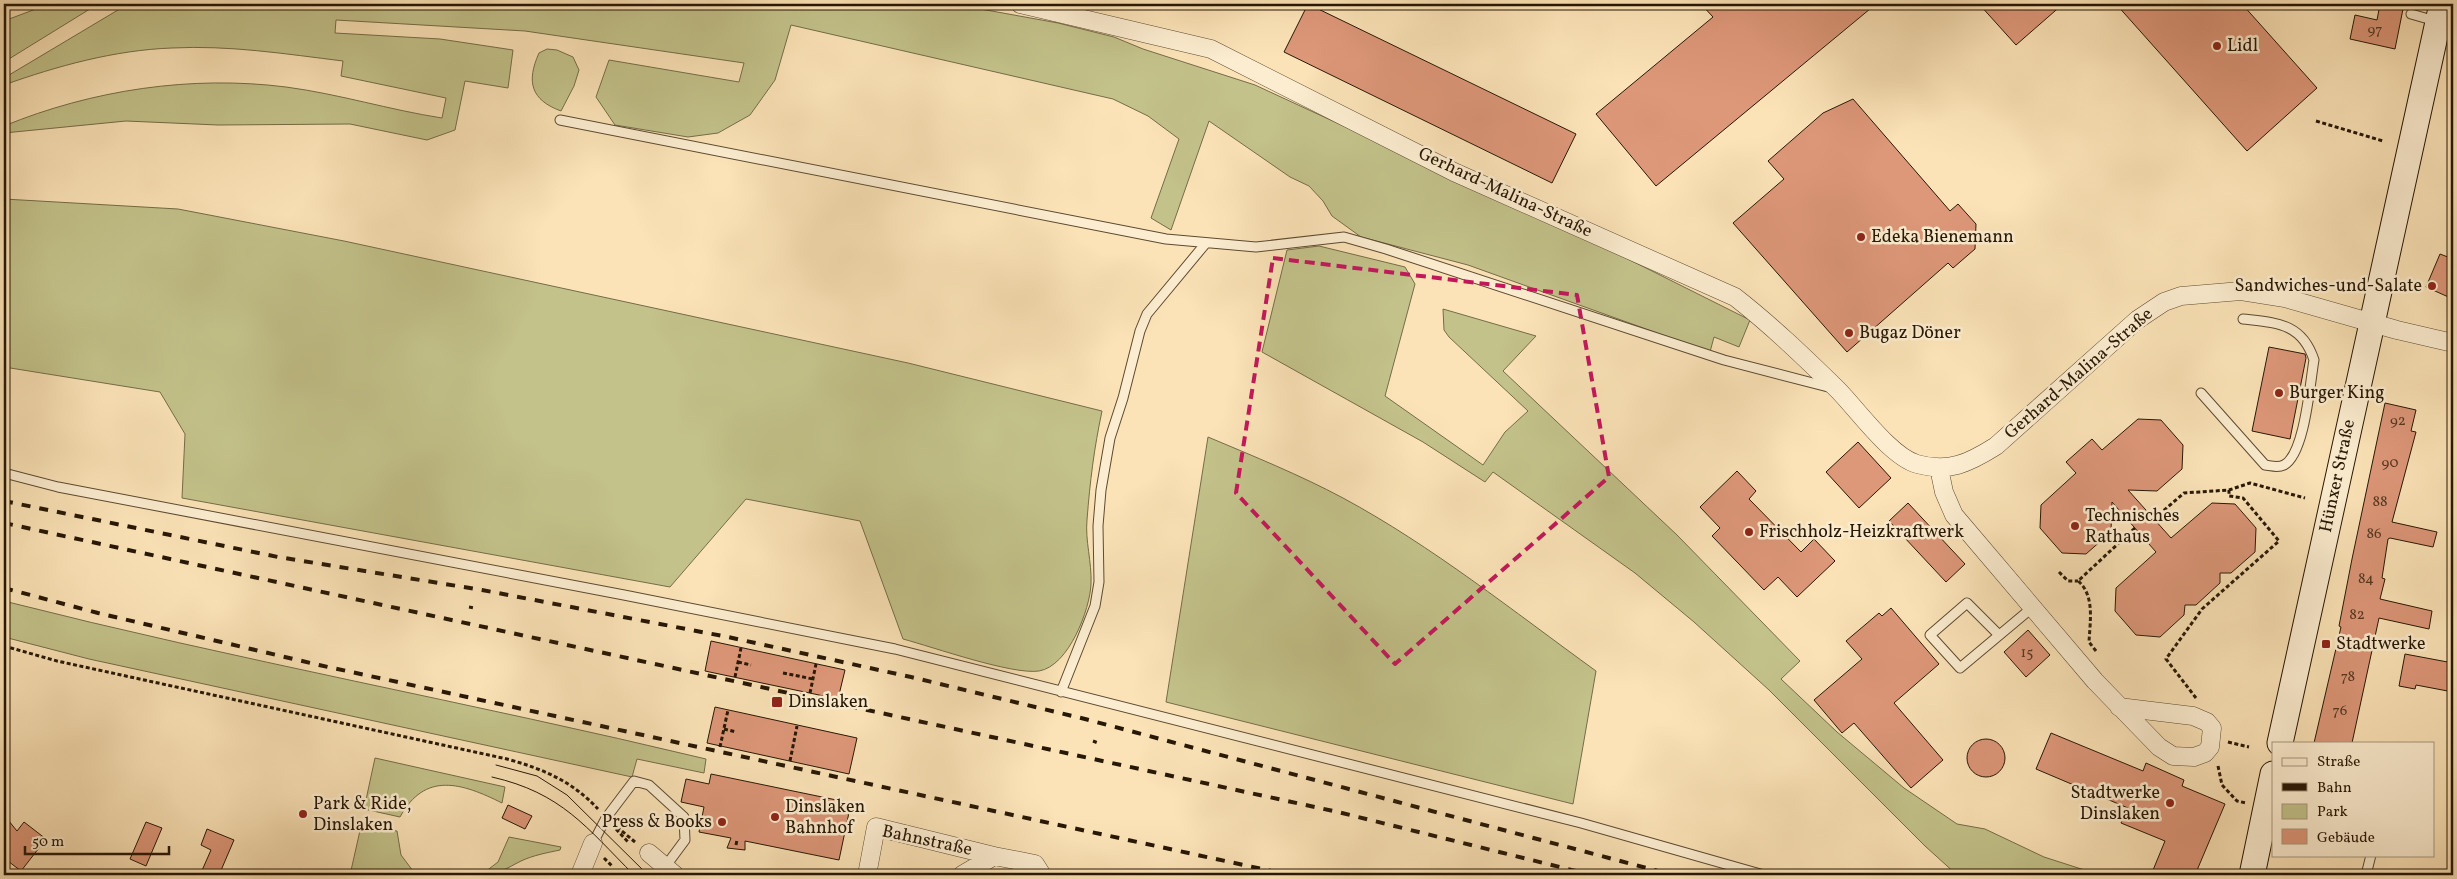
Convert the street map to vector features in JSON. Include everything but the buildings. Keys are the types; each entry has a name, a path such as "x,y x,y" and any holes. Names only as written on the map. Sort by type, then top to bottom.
{"main road":[{"name":"Hünxer Straße","path":"2280,742 2371,321 2444,17"},
{"path":"2252,875 2272,779"}],"street":[{"name":"Gerhard-Malina-Straße","path":"1020,4 1211,49 1454,172 1735,297 1761,317 1838,390 1890,446 1915,463 1939,468 1970,462 1996,446 2137,320 2164,302 2180,296 2241,291 2285,298 2371,321 2397,330 2453,343"},
{"path":"1939,468 1944,492 1954,515 2119,707 2159,747 2173,756 2194,757 2205,753 2210,747 2212,728 2200,717 2119,707"},
{"name":"Bahnstraße","path":"867,875 876,827 994,856 1035,864 1042,875"},
{"path":"580,875 593,842"},
{"path":"649,853 670,871"},
{"name":"Bahnstraße","path":"962,875 994,856"}],"lane":[{"path":"2410,14 2444,17"},
{"path":"560,120 1166,239 1256,247 1344,237 1386,248 1724,360 1838,390"},
{"path":"1061,692 1095,606 1100,582 1098,526 1101,490 1110,438 1123,398 1140,331 1147,314 1206,242"},
{"path":"2201,393 2265,465 2276,467 2286,464 2294,454 2301,436 2314,360 2310,348 2304,338 2292,328 2271,322 2243,319"},
{"path":"4,473 58,487 624,595 895,650 1581,823 1764,875"},
{"path":"1999,636 1967,603 1930,635 1960,668 1999,636 2033,607"},
{"path":"593,842 606,818 634,781 649,785 684,816 685,840 670,871"},
{"path":"2366,875 2371,856"}],"path":[{"path":"2316,121 2383,140"},
{"path":"2154,520 2184,493 2229,490 2250,483 2305,498"},
{"path":"2200,717 2198,700 2166,659 2202,610 2278,541 2243,498 2229,496 2229,490"},
{"path":"2078,581 2135,528"},
{"path":"2059,572 2068,581 2078,581 2086,587 2090,610 2089,642 2100,656"},
{"path":"469,607 474,608"},
{"path":"4,646 58,661 463,748 539,768 574,787 606,818 649,853"},
{"path":"735,677 741,648"},
{"path":"738,662 751,665"},
{"path":"810,693 816,664"},
{"path":"783,672 813,679"},
{"path":"720,746 728,710"},
{"path":"790,761 797,726"},
{"path":"724,729 736,732"},
{"path":"1094,741 1098,743"},
{"path":"2210,747 2219,769 2222,785 2231,792 2237,801"},
{"path":"617,831 629,844"},
{"path":"736,845 737,840"}],"highlighted area":[{"path":"1273,258 1577,295 1609,477 1395,664 1236,493"}],"green space":[{"path":"49,4 98,4 4,62 4,21"},
{"path":"128,4 953,4 1058,23 1114,37 1143,49 1255,85 1598,244 1750,320 1739,347 1714,337 1710,352 1468,265 1361,237 1332,216 1323,201 1309,186 1290,177 1209,121 1171,230 1151,218 1179,139 1148,116 1113,99 791,25 775,80 750,115 718,133 688,137 615,125 596,97 609,60 739,82 744,63 525,31 336,20 335,33 440,39 513,50 508,88 465,81 455,130 427,140 350,124 218,125 126,121 4,133 4,126 37,113 72,103 142,88 214,83 250,84 306,90 442,118 446,98 341,76 343,61 236,49 193,47 129,52 65,65 4,85 4,78"},
{"path":"547,49 557,50 573,57 579,70 574,86 561,111 551,107 537,95 532,81 539,53"},
{"path":"4,199 178,209 344,241 908,363 1102,411 1089,492 1087,520 1091,568 1090,595 1082,621 1076,635 1060,659 1050,667 1039,671 1011,669 992,665 903,639 860,521 746,499 670,587 182,498 185,434 160,392 4,367"},
{"path":"1319,246 1405,267 1415,284 1385,396 1483,465 1505,432 1528,411 1449,337 1444,330 1443,309 1536,336 1503,371 1677,535 1800,661 1781,679 1837,732 1904,788 1957,824 1985,829 2044,857 2100,875 1957,875 1925,846 1769,690 1694,622 1635,573 1493,472 1485,482 1423,442 1262,352 1287,250"},
{"path":"1208,437 1310,481 1376,517 1472,580 1596,671 1573,804 1166,702"},
{"path":"4,601 179,643 706,759 704,773 637,759 632,777 89,659 4,637"},
{"path":"375,758 505,787 502,803 473,790 445,785 433,787 421,793 410,802 400,817 364,809"},
{"path":"361,826 397,831 401,855 416,875 350,875"},
{"path":"509,837 561,847 560,850 531,857 507,869 481,875 498,862"}],"tram line":[{"path":"496,765 537,776 567,795 648,875"},
{"path":"492,777 537,792 555,802 586,827 634,875"}],"railway":[{"path":"4,501 278,557 482,590 728,637 911,677 1085,719 1673,875"},
{"path":"4,523 1338,812 1592,875"},
{"path":"4,588 98,613 319,665 1290,875"}],"place":[{"name":"Lidl","path":"2217,46"},
{"name":"Edeka Bienemann","path":"1861,237"},
{"name":"Sandwiches-und-Salate","path":"2432,286"},
{"name":"Bugaz Döner","path":"1849,333"},
{"name":"Burger King","path":"2279,393"},
{"name":"Technisches Rathaus","path":"2075,526"},
{"name":"Frischholz-Heizkraftwerk","path":"1749,532"},
{"name":"Stadtwerke","path":"2326,644"},
{"name":"Dinslaken","path":"777,702"},
{"name":"Stadtwerke Dinslaken","path":"2170,803"},
{"name":"Park & Ride, Dinslaken","path":"303,814"},
{"name":"Dinslaken Bahnhof","path":"775,817"},
{"name":"Press & Books","path":"722,822"}]}
